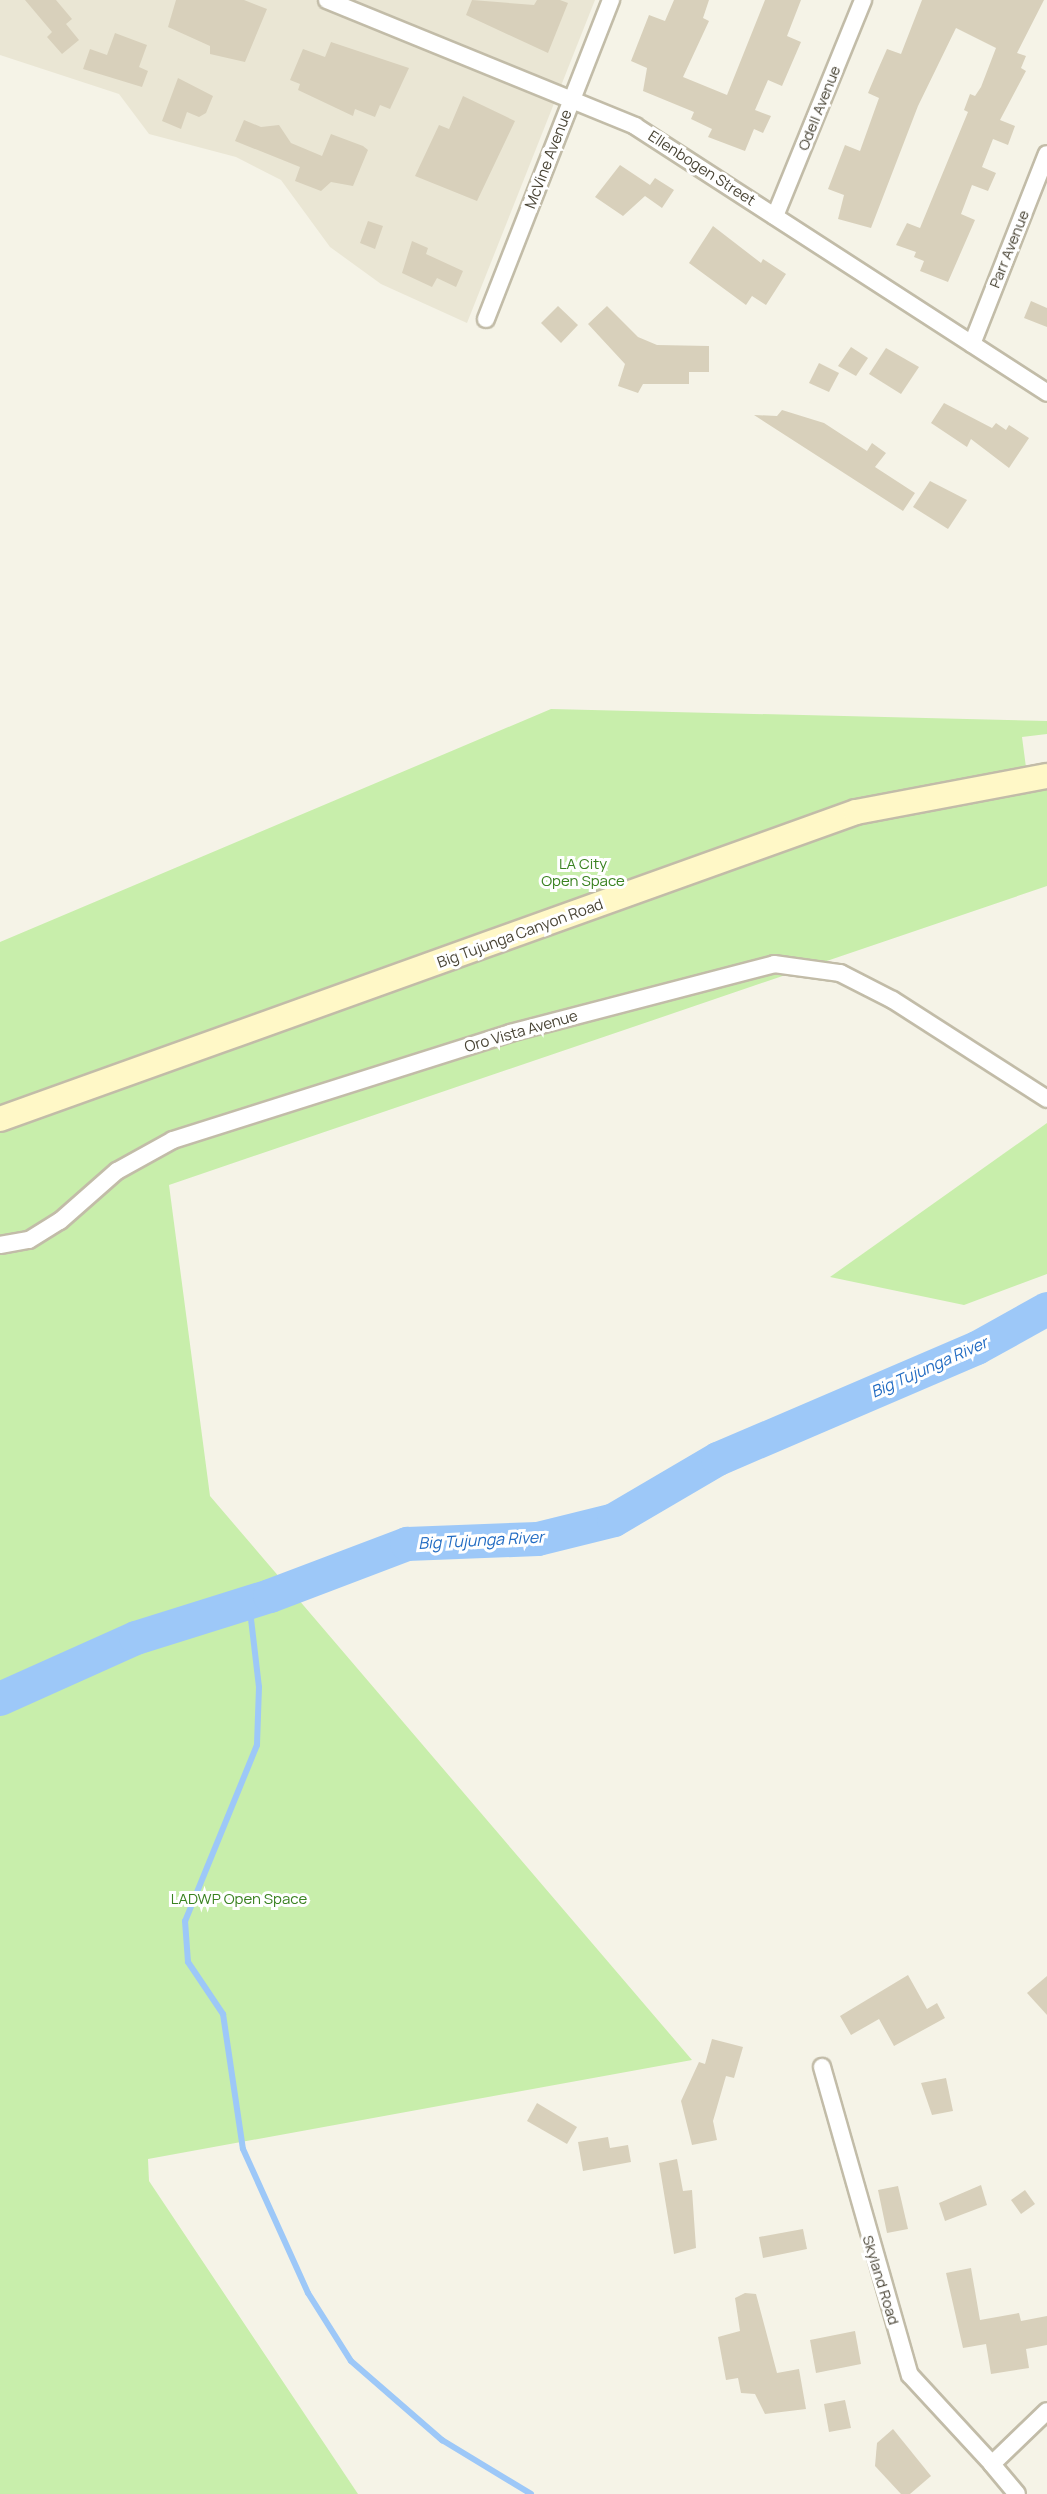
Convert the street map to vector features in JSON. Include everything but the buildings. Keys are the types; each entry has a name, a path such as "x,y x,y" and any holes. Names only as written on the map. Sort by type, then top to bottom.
{"street":[{"name":"Ellenbogen Street","path":"327,0 572,99 646,132 1047,393"},
{"name":"McVine Avenue","path":"486,319 611,0"},
{"name":"Odell Avenue","path":"776,216 863,0"},
{"name":"Parr Avenue","path":"972,344 1047,154"},
{"name":"Big Tujunga Canyon Road","path":"0,1119 856,812 1047,776"},
{"name":"Oro Vista Avenue","path":"0,1245 29,1240 60,1221 117,1171 172,1140 510,1033 774,964 840,973 893,1000 1047,1099"},
{"name":"Skyland Road","path":"822,2067 910,2375 992,2464"},
{"path":"1017,2494 992,2464 1047,2411"}],"shaded area":[{"path":"0,0 595,0 467,323 381,284 330,247 281,180 236,157 149,134 119,94 0,55"}],"green space":[{"path":"551,709 1047,721 1047,734 1022,737 1027,775 1047,774 1047,886 169,1185 210,1496 692,2060 148,2159 149,2181 358,2494 0,2494 0,942"},
{"path":"1047,1123 1047,1274 964,1305 830,1277"}],"waterway":[{"name":"Big Tujunga River","path":"0,1699 136,1638 270,1596 407,1544 538,1539 614,1520 718,1459 977,1348 1047,1309"},
{"path":"249,1602 259,1687 257,1745 185,1921 188,1962 223,2014 243,2149 308,2293 351,2361 442,2440 531,2494"}],"park label":[{"name":"LA City Open Space","path":"583,872"},
{"name":"LADWP Open Space","path":"239,1899"}]}
